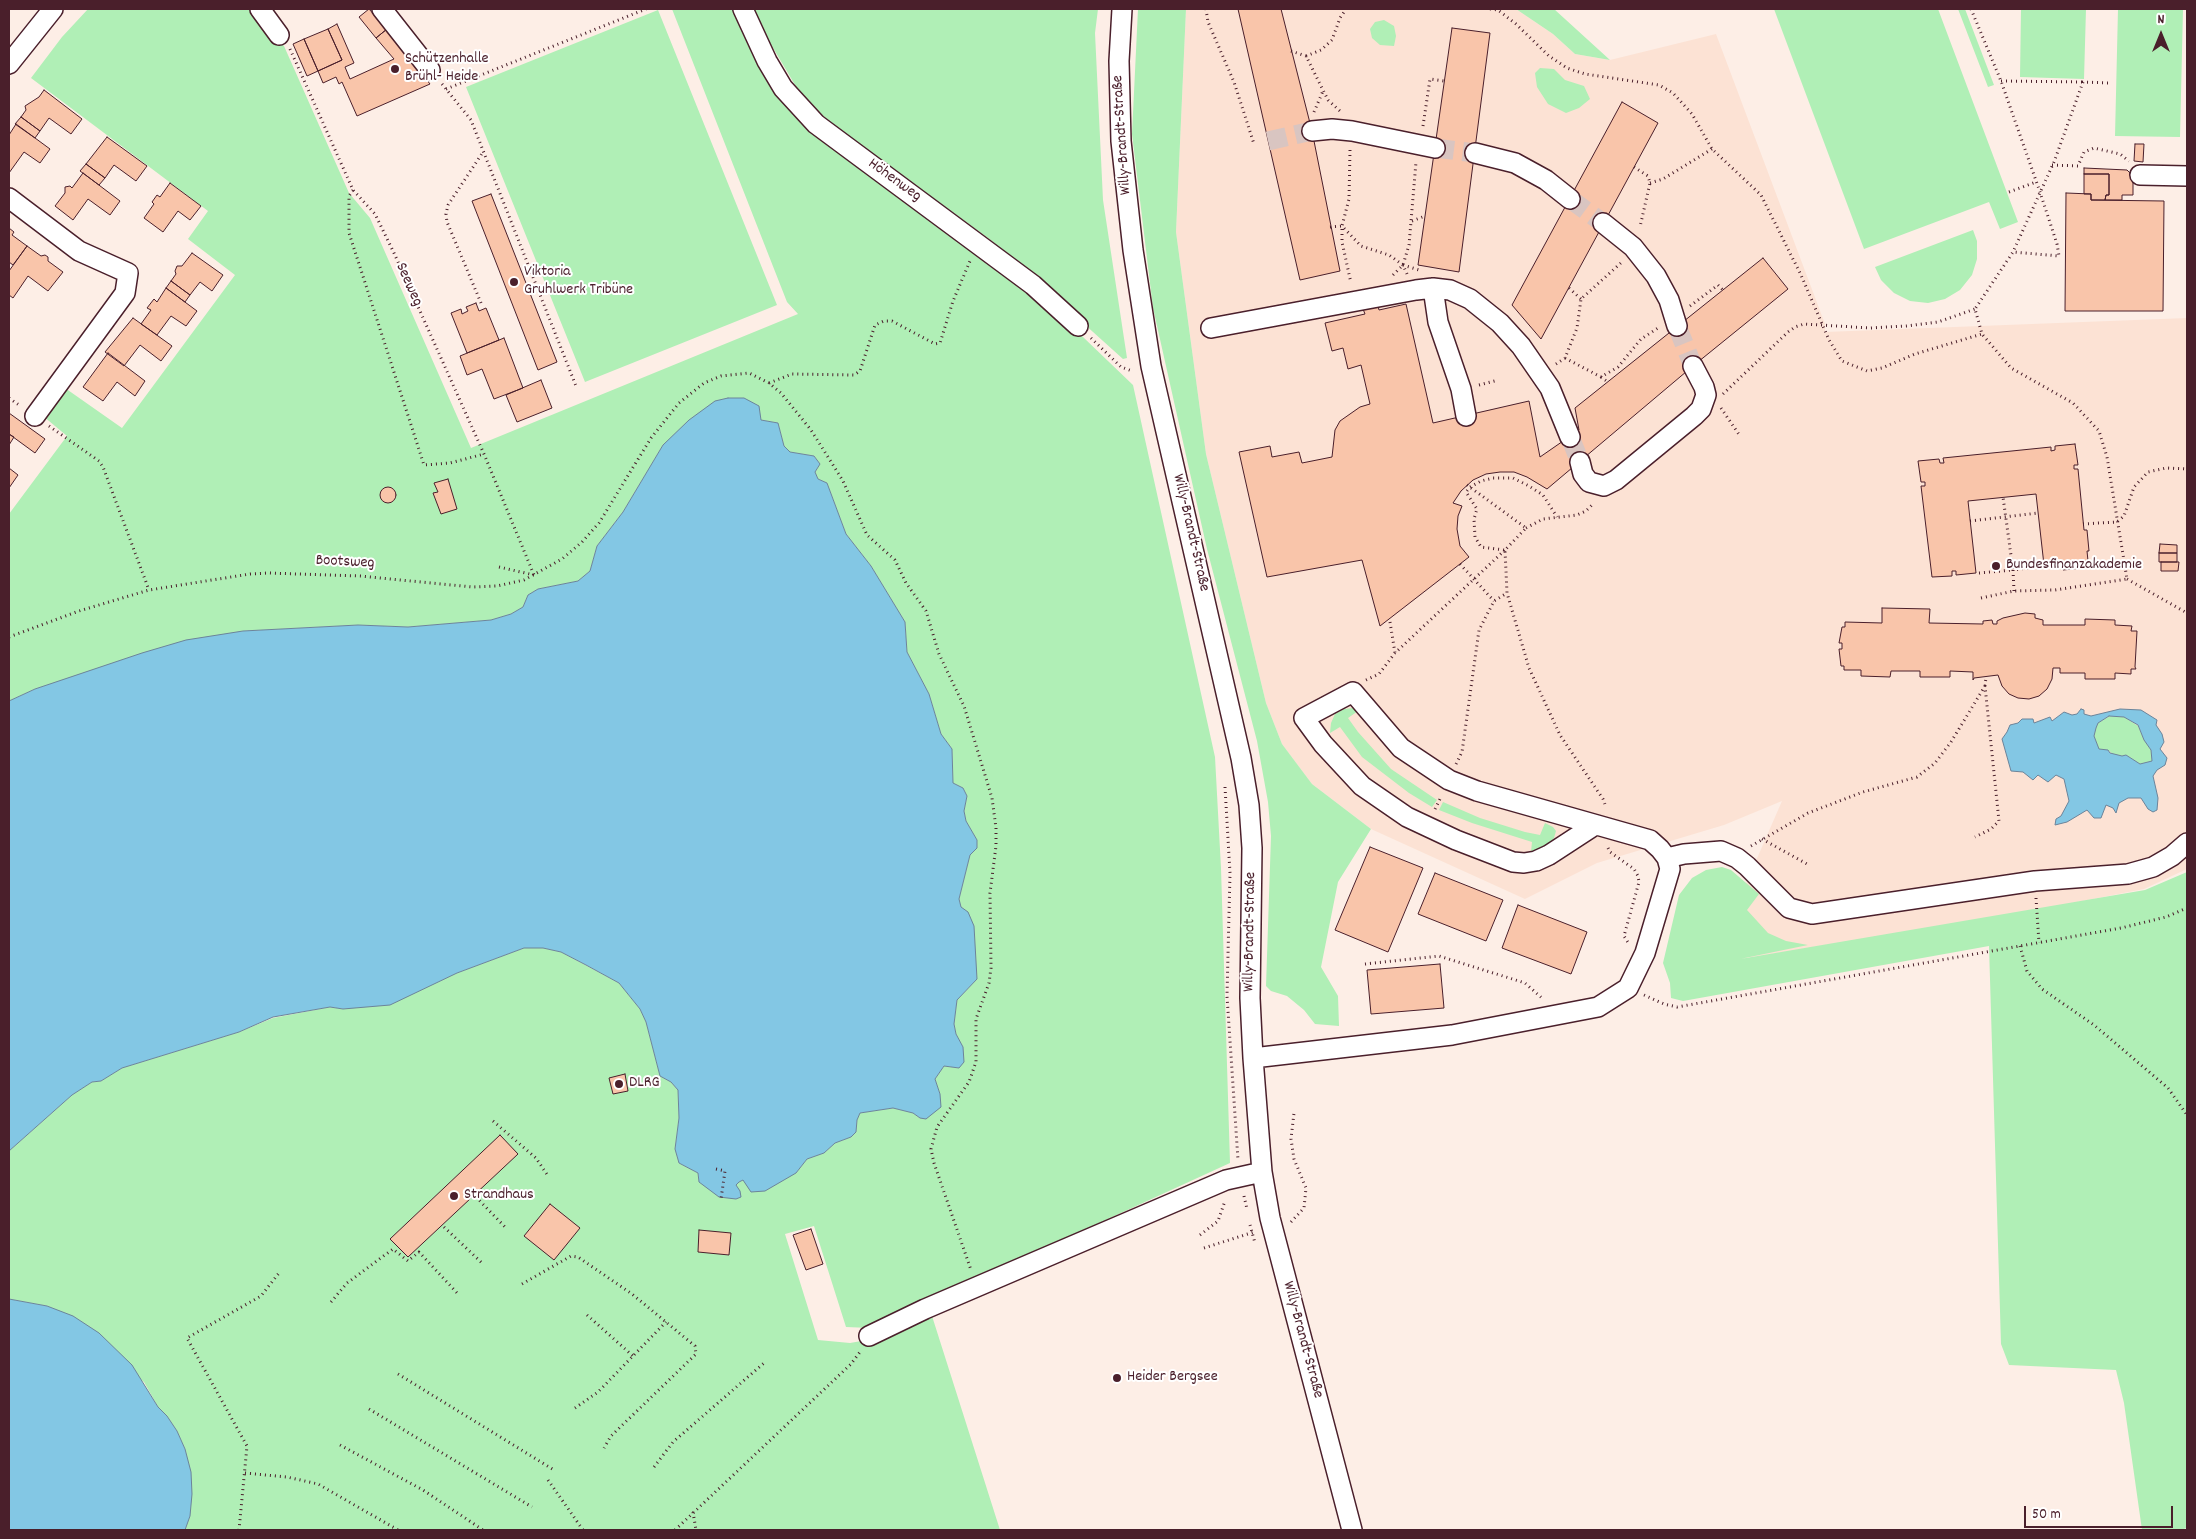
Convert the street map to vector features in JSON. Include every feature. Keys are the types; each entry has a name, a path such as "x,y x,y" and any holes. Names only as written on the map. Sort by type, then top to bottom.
{"street":[{"path":"9,64 53,9"},
{"path":"260,9 279,35"},
{"path":"382,9 430,70"},
{"name":"Höhenweg","path":"743,9 767,60 783,88 801,110 816,124 1033,285 1078,326"},
{"name":"Willy-Brandt-Straße","path":"1122,9 1119,61 1121,141 1133,250 1148,347 1250,805 1252,848 1250,998 1262,1172 1272,1228 1352,1530"},
{"path":"1312,131 1332,129 1352,131 1427,146"},
{"path":"1475,153 1515,163 1546,180 1570,199"},
{"path":"2140,175 2187,176"},
{"path":"9,198 79,251 128,273 125,293 36,416"},
{"path":"1603,223 1633,247 1656,276 1669,300 1676,322"},
{"path":"1424,289 1438,322 1461,389 1466,416"},
{"path":"1211,328 1424,289 1450,290 1470,299 1500,323 1521,346 1550,388 1570,437"},
{"path":"1580,462 1583,474 1589,482 1604,486 1616,480 1694,416 1710,400 1693,366"},
{"path":"1253,1058 1452,1036 1598,1007 1628,988 1645,953 1670,869 1667,858 1660,848 1650,840 1477,791 1449,780 1401,748 1353,692 1304,718 1323,744 1362,786 1407,817 1497,856 1524,863 1549,855 1602,827"},
{"path":"1667,858 1684,854 1721,852 1737,858 1789,908 1812,914 2035,881 2128,874 2153,867 2172,856 2187,843"},
{"path":"869,1336 978,1286 1234,1178 1262,1172"}],"path":[{"path":"446,89 646,9"},
{"path":"1206,9 1208,22 1234,82 1254,144"},
{"path":"1291,51 1306,56 1321,50 1332,40 1340,18 1346,9"},
{"path":"1490,9 1498,10 1516,24 1549,56 1567,68 1585,74 1659,85 1673,93 1692,114 1712,148 1761,195 1801,275 1836,353 1842,360 1867,371 1882,368 1914,354 1982,334"},
{"path":"1971,9 2000,81 2040,192 2059,256 2013,252"},
{"name":"Seeweg","path":"279,35 292,52 353,190 375,214 484,454 534,575"},
{"path":"1306,56 1328,100 1351,122 1352,131"},
{"path":"430,70 471,120 576,386"},
{"path":"1427,146 1430,79 1444,81"},
{"path":"2000,81 2109,83"},
{"path":"1740,436 1710,400 1727,392 1788,332 1804,324 1870,328 1906,326 1938,322 1976,309 2013,252 2052,165 2083,82"},
{"path":"1650,183 1663,179 1712,148"},
{"path":"2052,165 2078,166 2084,152 2094,148 2120,154 2128,160 2140,175"},
{"path":"481,303 447,222 446,214 448,205 483,151"},
{"path":"1349,165 1349,199 1342,226 1342,242 1363,299 1403,265 1409,245 1412,221 1414,174"},
{"path":"1633,247 1650,183 1648,176 1634,167"},
{"path":"2009,192 2036,182"},
{"path":"353,190 349,196 349,233 424,465 450,463 484,454"},
{"path":"1412,221 1425,216"},
{"path":"1330,227 1342,226"},
{"path":"1342,226 1361,246 1388,255 1403,265 1424,289"},
{"path":"978,1286 934,1163 932,1149 937,1127 969,1082 976,1062 976,1019 989,983 991,968 990,893 996,846 996,820 992,798 964,706 939,654 926,611 906,583 895,560 867,535 843,481 811,430 781,393 769,383 792,374 854,375 860,371 875,325 884,321 892,321 935,344 940,343 952,301 966,269 980,244"},
{"path":"1538,370 1550,367 1565,358 1578,328 1582,299 1614,271"},
{"path":"1676,322 1718,285 1723,290"},
{"path":"1568,288 1582,299"},
{"path":"1976,309 1982,334 2010,368 2073,403 2099,431 2107,457 2127,580"},
{"path":"1078,326 1122,367 1135,372 1133,364"},
{"path":"1601,377 1618,367 1641,340"},
{"path":"1565,358 1608,382"},
{"name":"Bootsweg","path":"9,637 149,590 268,572 360,576 472,587 510,584 534,575 562,559 588,536 599,523 651,438 679,403 704,383 721,376 749,373 769,383"},
{"path":"1472,386 1498,380"},
{"path":"9,398 103,467 149,590"},
{"path":"2083,524 2118,522 2124,516 2134,488 2142,477 2156,469 2187,469"},
{"path":"1505,550 1481,548 1474,537 1474,519 1477,509 1466,492 1469,486 1493,478 1513,478 1543,495 1557,518"},
{"path":"1469,486 1526,528"},
{"path":"1353,692 1363,682 1379,674 1395,653 1526,528 1543,519 1577,515 1586,511 1593,504 1599,486"},
{"path":"2003,497 2014,591"},
{"path":"1970,522 2038,513"},
{"path":"1505,550 1506,593 1529,668 1560,735 1603,799 1610,818 1602,827 1610,852 1634,869 1638,876 1639,882 1624,936"},
{"path":"1460,564 1494,601"},
{"path":"1979,573 2042,566"},
{"path":"500,567 534,575"},
{"path":"1981,598 2014,591 2056,590 2127,580 2187,613"},
{"path":"1427,826 1462,752 1479,630 1494,601 1506,593"},
{"path":"1390,622 1395,653"},
{"path":"1975,837 1991,829 1999,821 1985,686 1986,677"},
{"path":"1737,858 1762,839 1808,813 1863,792 1917,777 1935,763 1951,742 1985,686"},
{"path":"1200,1235 1218,1221 1234,1178 1237,1153 1227,996 1230,873 1224,777"},
{"path":"1762,839 1807,864"},
{"path":"2035,881 2038,943"},
{"path":"1628,988 1664,1004 1677,1007 2121,928 2166,917 2187,908"},
{"path":"2020,946 2027,971 2042,989 2094,1025 2168,1088 2187,1115"},
{"path":"1365,964 1439,956 1525,983 1542,997 1555,1016"},
{"path":"1204,1248 1243,1234 1291,1222 1304,1208 1306,1188 1294,1159 1291,1139 1294,1113"},
{"path":"493,1121 536,1158 548,1176"},
{"path":"716,1169 725,1171 721,1199"},
{"path":"476,1197 506,1229"},
{"path":"444,1227 482,1263"},
{"path":"331,1302 347,1283 393,1249 408,1261 419,1252 459,1295"},
{"path":"522,1284 571,1256 578,1257 632,1294 695,1346 696,1354 611,1436 604,1448"},
{"path":"239,1530 247,1446 188,1338 261,1296 279,1274"},
{"path":"587,1315 633,1356"},
{"path":"576,1408 598,1392 666,1322"},
{"path":"675,1530 851,1364 867,1343 869,1336"},
{"path":"654,1467 673,1442 764,1363"},
{"path":"398,1374 554,1470"},
{"path":"369,1409 532,1507"},
{"path":"340,1445 423,1490 483,1530"},
{"path":"245,1473 287,1477 318,1484 398,1530"},
{"path":"548,1480 583,1530"},
{"path":"692,1512 696,1530"}],"shaded area":[{"path":"1186,9 1516,9 1553,34 1575,54 1610,60 1716,34 1825,324 1825,332 2187,318 2187,869 2144,889 2037,910 1711,964 1782,801 1724,825 1597,863 1525,899 1371,829 1312,784 1282,744 1266,703 1206,454 1176,232"}],"green space":[{"path":"88,9 254,9 284,46 349,193 370,218 471,448 798,314 787,302 672,9 736,9 770,85 807,127 1059,314 1133,385 1215,757 1221,868 1230,1163 870,1328 846,1327 814,1226 785,1234 818,1340 850,1343 884,1337 932,1316 1000,1530 185,1530 190,1516 185,1449 177,1431 158,1407 144,1382 47,1306 9,1299 9,1151 72,1095 92,1082 101,1081 122,1068 239,1032 273,1018 330,1007 343,1009 424,988 457,973 524,948 543,948 561,952 619,983 640,1009 646,1022 660,1076 671,1082 678,1090 679,1118 675,1148 679,1163 698,1173 699,1182 736,1185 743,1180 747,1184 796,1173 807,1159 824,1153 835,1143 851,1137 856,1132 860,1113 893,1108 913,1113 920,1118 940,1094 935,1079 944,1066 959,1068 963,1047 956,1034 954,1024 957,1000 977,979 959,899 970,855 977,848 977,840 966,821 964,811 967,796 963,788 953,783 952,749 941,734 929,694 907,652 905,622 871,566 846,534 827,483 818,479 815,472 820,464 814,456 790,452 784,446 778,423 761,420 663,445 623,512 597,546 590,571 578,581 538,589 528,595 523,607 511,614 491,620 408,627 358,625 243,631 35,689 9,701 9,514 67,436 43,416 65,388 122,428 235,275 188,239 208,211 31,78 62,37"},
{"path":"750,9 1098,9 1095,33 1103,200 1127,358 1123,359 992,241 833,125 801,95"},
{"path":"1138,9 1186,9 1176,232 1206,454 1266,703 1282,744 1312,784 1371,829 1338,882 1321,967 1338,996 1339,1026 1315,1024 1304,1010 1287,996 1271,991 1266,986 1271,836 1268,802 1257,741 1207,549 1153,308 1132,134"},
{"path":"1516,9 1554,9 1610,60 1575,54 1553,34"},
{"path":"1774,9 1938,9 2018,222 2000,229 1989,202 1864,249"},
{"path":"1958,9 1965,9 1994,85 1988,87"},
{"path":"2021,9 2086,9 2084,79 2020,77"},
{"path":"2118,9 2183,9 2180,137 2115,136"},
{"path":"658,10 777,305 585,382 466,87"},
{"path":"1384,20 1394,26 1396,36 1394,46 1380,45 1372,38 1370,29 1375,22"},
{"path":"1540,68 1554,69 1565,80 1584,86 1590,99 1579,108 1566,113 1548,104 1537,87 1535,73"},
{"path":"1973,230 1977,241 1977,259 1972,275 1960,290 1945,299 1928,303 1910,301 1894,293 1881,280 1875,267"},
{"path":"1353,708 1358,711 1348,718 1358,732 1391,769 1437,800 1432,807 1409,793 1362,757 1340,727 1330,733 1331,723 1335,714 1344,709"},
{"path":"2110,716 2124,717 2138,726 2151,750 2152,761 2140,764 2126,755 2114,755 2108,750 2099,749 2094,736 2096,728 2098,723"},
{"path":"1443,802 1480,818 1525,832 1540,835 1545,823 1556,831 1554,838 1550,844 1531,852 1532,842 1472,823 1439,810"},
{"path":"1722,867 1731,870 1759,894 1747,910 1768,933 1786,941 1808,945 1740,959 2145,890 2187,872 2187,1528 2180,1530 2142,1530 2124,1403 2116,1370 2009,1365 2001,1344 1989,946 1683,1001 1671,998 1670,983 1663,963 1679,895 1692,878 1706,870"}],"water":[{"path":"728,398 744,398 759,406 761,420 778,423 784,446 790,452 814,456 820,464 815,472 818,479 827,483 846,534 871,566 905,622 907,652 929,694 941,734 952,749 953,783 963,788 967,796 964,811 966,821 977,840 977,848 970,855 959,899 961,907 968,912 974,926 977,979 957,1000 954,1024 956,1034 963,1047 964,1062 959,1068 944,1066 935,1079 940,1094 941,1107 926,1119 920,1118 913,1113 893,1108 860,1113 856,1132 851,1137 835,1143 824,1153 807,1159 796,1173 765,1191 751,1192 743,1180 736,1185 741,1197 736,1199 719,1197 699,1182 698,1173 679,1163 675,1149 679,1118 678,1090 671,1082 660,1076 646,1022 640,1009 619,983 586,965 561,952 543,948 524,948 457,973 390,1005 343,1009 330,1007 273,1017 239,1032 122,1068 101,1081 92,1082 72,1095 9,1151 9,701 35,689 186,640 243,631 358,625 408,627 491,620 511,614 523,607 528,595 538,589 578,581 590,571 597,546 623,512 663,445 689,420 715,401"},
{"path":"2081,709 2084,710 2084,714 2091,716 2120,709 2141,710 2157,720 2156,725 2162,734 2164,742 2160,749 2167,758 2165,765 2157,770 2153,776 2158,798 2157,810 2153,812 2148,809 2141,798 2128,798 2119,803 2116,813 2113,808 2106,805 2101,818 2094,818 2087,810 2067,822 2055,825 2056,819 2061,816 2069,801 2064,779 2056,775 2048,782 2038,775 2033,780 2023,772 2011,771 2002,739 2010,725 2018,723 2022,719 2033,719 2034,723 2050,717 2052,721 2064,712 2072,715 2077,714","holes":["2109,716 2124,717 2138,725 2144,740 2151,750 2152,761 2140,764 2126,755 2122,756 2110,753 2108,750 2099,749 2094,736 2098,723"]},
{"path":"9,1299 47,1306 73,1316 99,1333 132,1365 158,1407 177,1431 185,1449 191,1472 192,1494 190,1516 185,1530 9,1530"}],"building":[{"path":"369,9 387,29 376,38 359,17"},
{"path":"1238,9 1281,9 1312,131 1340,271 1300,280"},
{"name":"Schützenhalle Brühl- Heide","path":"337,24 354,63 345,67 350,79 394,59 376,38 387,29 430,84 357,116 342,82 339,84 336,77 323,83 318,71 342,60 328,29"},
{"path":"1452,28 1490,33 1459,272 1418,265"},
{"path":"328,29 342,60 318,71 304,39"},
{"path":"304,39 318,71 307,76 293,44"},
{"path":"44,90 82,119 71,134 49,118 40,131 21,117 26,110 25,106 39,97"},
{"path":"1622,102 1658,123 1541,339 1512,305"},
{"path":"21,117 40,131 35,138 15,124"},
{"path":"16,124 50,149 40,163 24,152 9,173 9,135"},
{"path":"107,137 147,166 136,181 114,165 105,178 86,164"},
{"path":"2135,144 2144,144 2143,162 2134,161"},
{"path":"86,164 105,178 99,185 80,171"},
{"path":"2084,168 2127,170 2133,176 2133,195 2122,195 2122,200 2105,200 2106,195 2109,195 2109,174 2084,174"},
{"path":"83,173 120,201 110,215 88,199 73,220 55,206 65,193 65,187 70,186 72,188"},
{"path":"2084,174 2109,174 2109,195 2106,195 2105,200 2091,200 2091,194 2084,194"},
{"path":"170,183 201,206 190,220 178,211 163,232 144,218 154,204 152,202 157,195 160,197"},
{"path":"2066,193 2091,194 2091,200 2164,201 2163,311 2065,311"},
{"name":"Viktoria Gruhlwerk Tribüne","path":"491,194 557,362 538,370 472,201"},
{"path":"9,228 14,232 12,235 27,246 13,265 9,262"},
{"path":"27,246 41,256 45,255 48,257 48,261 63,272 48,291 28,276 13,298 9,295 9,271"},
{"path":"192,253 223,275 212,291 200,282 190,295 171,281 176,274 177,266 182,266"},
{"path":"1763,258 1788,289 1547,489 1527,477 1514,472 1500,472 1486,474 1473,480 1461,491 1453,503 1462,506 1458,516 1457,529 1460,546 1469,557 1380,626 1362,560 1267,577 1239,452 1270,446 1272,457 1299,452 1302,463 1332,457 1335,430 1340,421 1360,407 1370,404 1361,365 1348,369 1343,348 1332,351 1325,323 1365,314 1363,309 1378,306 1379,310 1406,304 1433,423 1529,401 1540,457 1579,430 1575,408"},
{"path":"171,281 190,295 185,302 166,288"},
{"path":"166,288 197,311 186,326 171,316 157,335 141,324 151,310 147,308 154,299 157,302"},
{"path":"476,303 479,311 486,308 499,340 467,353 451,313 461,309 462,314 468,311 466,307"},
{"path":"133,318 172,346 161,361 140,345 124,366 105,352"},
{"path":"504,338 523,388 494,399 482,369 467,375 460,356"},
{"path":"108,353 145,381 135,396 117,382 103,401 83,387"},
{"path":"541,380 552,408 517,422 506,395"},
{"path":"9,413 45,439 35,453 9,434"},
{"path":"9,434 14,437 9,445"},
{"path":"2075,444 2078,465 2074,465 2074,469 2078,469 2084,530 2087,530 2089,551 2087,551 2088,561 2082,561 2082,568 2063,570 2062,563 2044,565 2036,494 1968,501 1976,573 1956,575 1956,571 1952,571 1952,576 1932,577 1921,486 1925,486 1925,482 1921,482 1918,461 1939,459 1940,463 1944,463 1943,458 2051,447 2051,451 2055,450 2055,446"},
{"path":"9,468 18,475 9,488"},
{"path":"448,479 457,509 441,514 433,493 438,492 434,483"},
{"path":"385,487 391,487 396,492 394,501 385,503 380,498 380,492"},
{"path":"2160,544 2177,545 2177,553 2159,553"},
{"path":"2159,553 2177,553 2177,562 2159,562"},
{"path":"2161,562 2179,562 2178,571 2161,571"},
{"name":"Bundesfinanzakademie","path":"1882,608 1930,609 1929,623 1983,624 1983,621 1992,620 1993,624 1997,624 1997,621 2003,618 2025,613 2035,614 2035,618 2043,620 2043,625 2085,625 2085,619 2115,620 2115,625 2132,626 2131,631 2137,631 2136,669 2131,669 2131,674 2115,673 2115,679 2085,679 2085,673 2060,673 2060,668 2053,668 2052,679 2047,689 2039,696 2029,699 2018,698 2009,694 2002,686 1998,675 1974,678 1973,680 1973,672 1950,671 1950,677 1920,677 1920,671 1891,671 1890,677 1861,676 1861,670 1844,670 1844,666 1841,666 1839,649 1842,649 1842,643 1839,643 1842,627 1845,627 1845,622 1882,623"},
{"path":"1370,847 1423,868 1388,952 1335,930"},
{"path":"1435,873 1503,900 1486,941 1418,914"},
{"path":"1518,905 1587,932 1571,974 1502,948"},
{"path":"1440,964 1444,1008 1371,1014 1367,970"},
{"name":"DLRG","path":"625,1074 628,1091 613,1094 609,1078"},
{"name":"Strandhaus","path":"500,1135 518,1154 408,1257 390,1239"},
{"path":"550,1204 580,1228 554,1260 524,1236"},
{"path":"811,1229 823,1264 806,1270 793,1235"},
{"path":"699,1230 731,1233 729,1255 698,1252"}],"tunnel":[{"path":"1268,141 1312,131"},
{"path":"1435,148 1475,153"},
{"path":"1570,199 1603,223"},
{"path":"1677,326 1693,366"},
{"path":"1570,437 1580,462"}],"place":[{"name":"Schützenhalle Brühl- Heide","path":"395,69"},
{"name":"Viktoria Gruhlwerk Tribüne","path":"514,282"},
{"name":"Bundesfinanzakademie","path":"1996,566"},
{"name":"DLRG","path":"619,1084"},
{"name":"Strandhaus","path":"454,1196"},
{"name":"Heider Bergsee","path":"1117,1378"}]}
